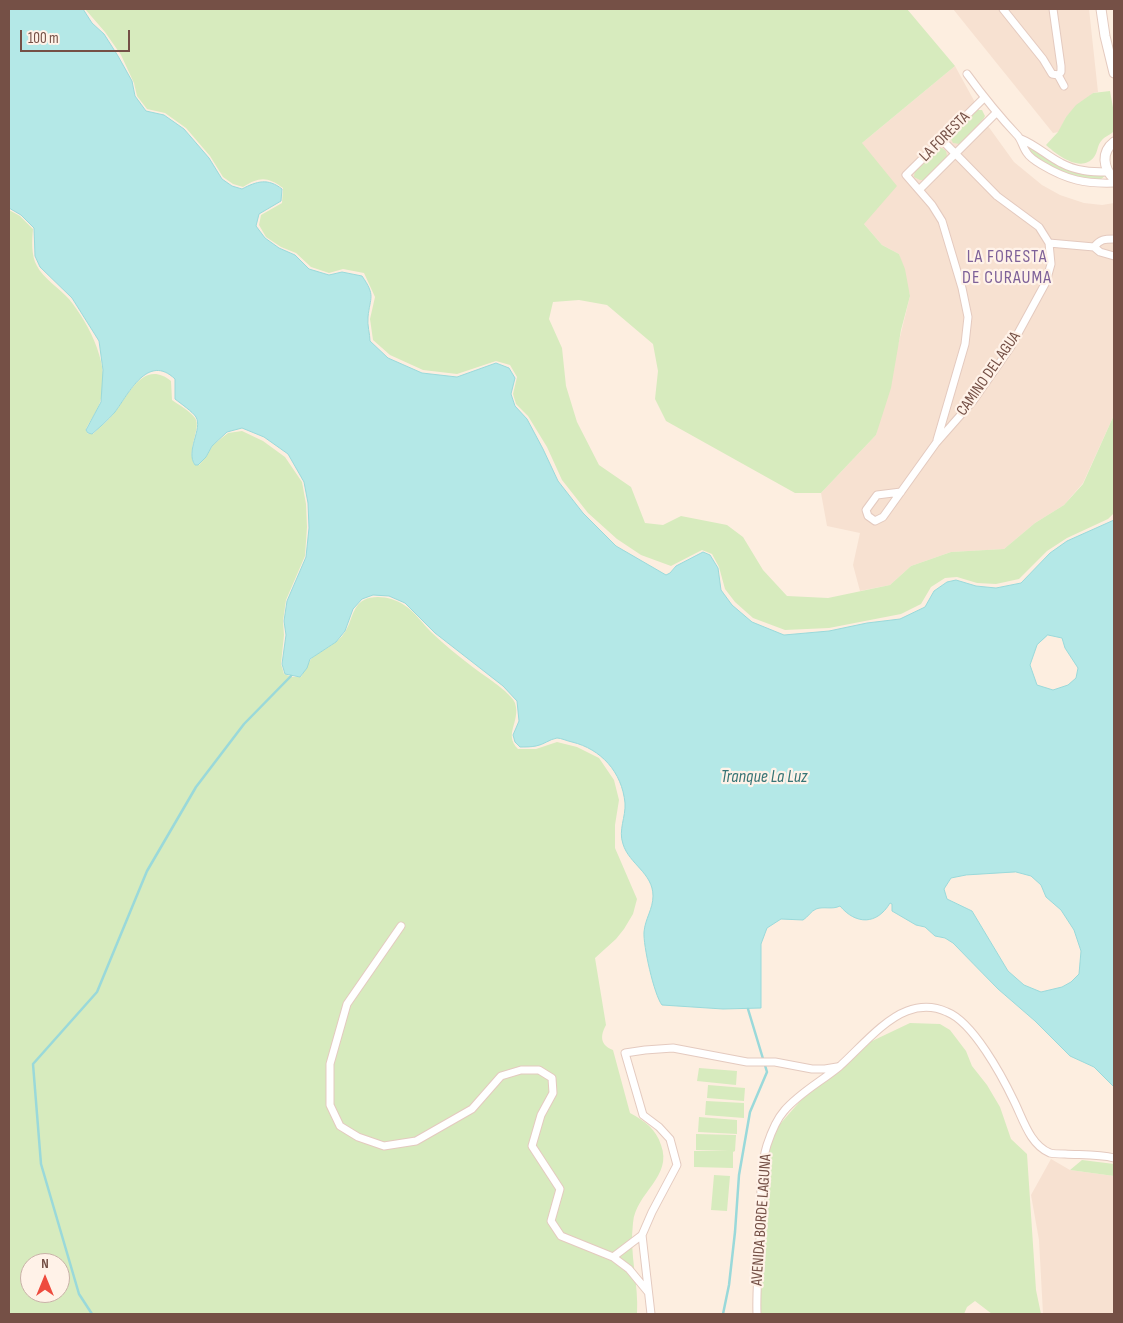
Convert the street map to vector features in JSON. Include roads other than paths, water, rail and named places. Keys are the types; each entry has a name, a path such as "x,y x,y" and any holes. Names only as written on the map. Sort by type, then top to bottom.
{"street":[{"path":"1002,9 1043,59 1052,74 1058,75"},
{"path":"1052,9 1061,72 1058,75"},
{"path":"1101,9 1114,73"},
{"path":"1043,59 1049,62 1055,60 1059,55"},
{"path":"967,74 996,113 1021,140 1027,153 1037,162 1060,175 1077,181 1091,184 1114,183"},
{"path":"1058,75 1064,86"},
{"name":"LA FORESTA","path":"984,98 906,175 919,190 996,113"},
{"path":"942,140 997,196 1039,227 1049,243 1094,247 1100,252 1114,256"},
{"path":"1021,140 1034,145 1060,163 1075,169 1090,172 1111,172"},
{"path":"1114,142 1107,150 1105,156 1114,180"},
{"path":"919,190 932,205 942,222 962,288 968,317 965,344 936,443"},
{"path":"1094,247 1104,239 1114,239"},
{"name":"CAMINO DEL AGUA","path":"900,492 877,495 866,510 868,516 875,521 883,517 936,443 973,401 1010,348 1049,273 1051,264 1049,243"},
{"path":"401,926 347,1004 330,1064 330,1104 340,1126 358,1137 384,1146 416,1141 472,1109 501,1076 521,1070 539,1070 552,1078 553,1093 541,1115 532,1146 560,1189 551,1221 561,1236 613,1257 629,1270 648,1292"},
{"name":"AVENIDA BORDE LAGUNA","path":"757,1314 756,1293 762,1175 767,1146 775,1124 784,1111 896,1016 906,1011 920,1007 932,1007 947,1011 959,1018 972,1031 1012,1097 1034,1142 1050,1153 1114,1158"},
{"path":"613,1257 642,1235 677,1165 670,1139 659,1127 643,1115 625,1054 673,1048 747,1062 775,1062 812,1069 839,1066"},
{"path":"642,1235 651,1314"}],"water":[{"name":"Tranque La Luz","path":"9,9 83,9 92,23 104,34 118,56 132,81 135,96 146,111 164,115 184,129 209,158 222,179 232,186 242,189 253,184 267,182 282,189 281,201 259,214 256,226 265,238 279,248 295,255 309,269 329,275 342,272 362,276 371,292 368,320 370,341 388,358 422,373 457,377 496,363 509,368 515,378 511,394 515,406 527,419 558,481 583,513 616,546 666,575 676,566 703,552 710,555 718,568 721,590 732,605 752,622 784,635 829,631 867,623 900,619 925,607 934,591 947,582 956,580 976,586 996,588 1021,583 1050,553 1067,541 1114,520 1114,1087 1094,1067 1070,1056 1035,1021 998,989 953,943 945,938 935,936 925,927 916,925 892,911 892,904 890,903 885,910 873,919 866,920 853,917 840,906 816,909 803,920 781,919 767,928 761,944 761,1008 723,1009 662,1005 653,981 644,938 645,927 653,901 652,888 623,844 621,834 625,803 620,781 615,772 601,756 592,750 559,738 539,745 520,747 515,742 513,735 519,721 517,701 503,686 435,633 405,603 389,596 373,595 362,599 353,609 345,631 336,642 310,659 307,668 300,677 285,674 282,664 286,635 284,621 287,601 306,557 309,528 308,503 304,482 288,454 264,437 242,428 227,432 212,446 206,457 198,465 195,465 192,453 198,422 196,417 175,399 175,379 165,372 156,371 148,373 140,379 110,418 92,434 88,433 86,430 101,402 103,370 99,341 72,298 40,267 35,256 34,228 21,215 9,208","holes":["1048,635 1062,638 1065,648 1078,668 1076,678 1068,685 1053,690 1037,685 1030,665 1037,645","1016,872 1031,876 1041,885 1046,897 1061,910 1074,930 1081,951 1079,974 1062,987 1041,992 1024,985 1008,971 972,911 947,899 944,889 951,878 966,875"]}],"waterway":[{"path":"92,1314 79,1294 41,1164 33,1064 97,992 147,871 196,787 244,724 291,676"},
{"path":"723,1314 729,1285 739,1175 750,1112 767,1072 748,1009"}],"district":[{"name":"LA FORESTA DE CURAUMA","path":"1007,267"}]}
